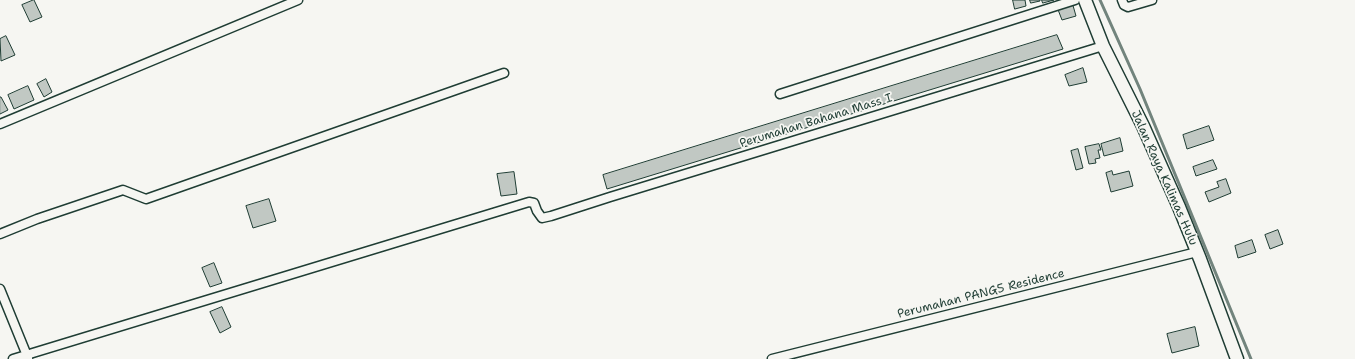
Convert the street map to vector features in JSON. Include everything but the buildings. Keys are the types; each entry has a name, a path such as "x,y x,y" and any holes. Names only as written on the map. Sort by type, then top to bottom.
{"street":[{"path":"0,124 298,0"},
{"path":"780,94 1075,0"},
{"name":"Jalan Raya Kalimas Hulu","path":"1085,0 1103,46 1143,126 1197,252 1237,359"},
{"path":"1122,0 1124,5 1128,8 1152,0"},
{"name":"Perumahan Bahana Mass I","path":"27,357 529,202 534,203 538,213 544,218 551,216 617,194 1103,46"},
{"path":"0,234 37,219 123,190 146,199 504,73"},
{"name":"Perumahan PANG5 Residence","path":"772,359 1197,252"},
{"path":"0,289 27,357 13,359"}],"waterway":[{"path":"1100,0 1140,89 1251,359"}]}
